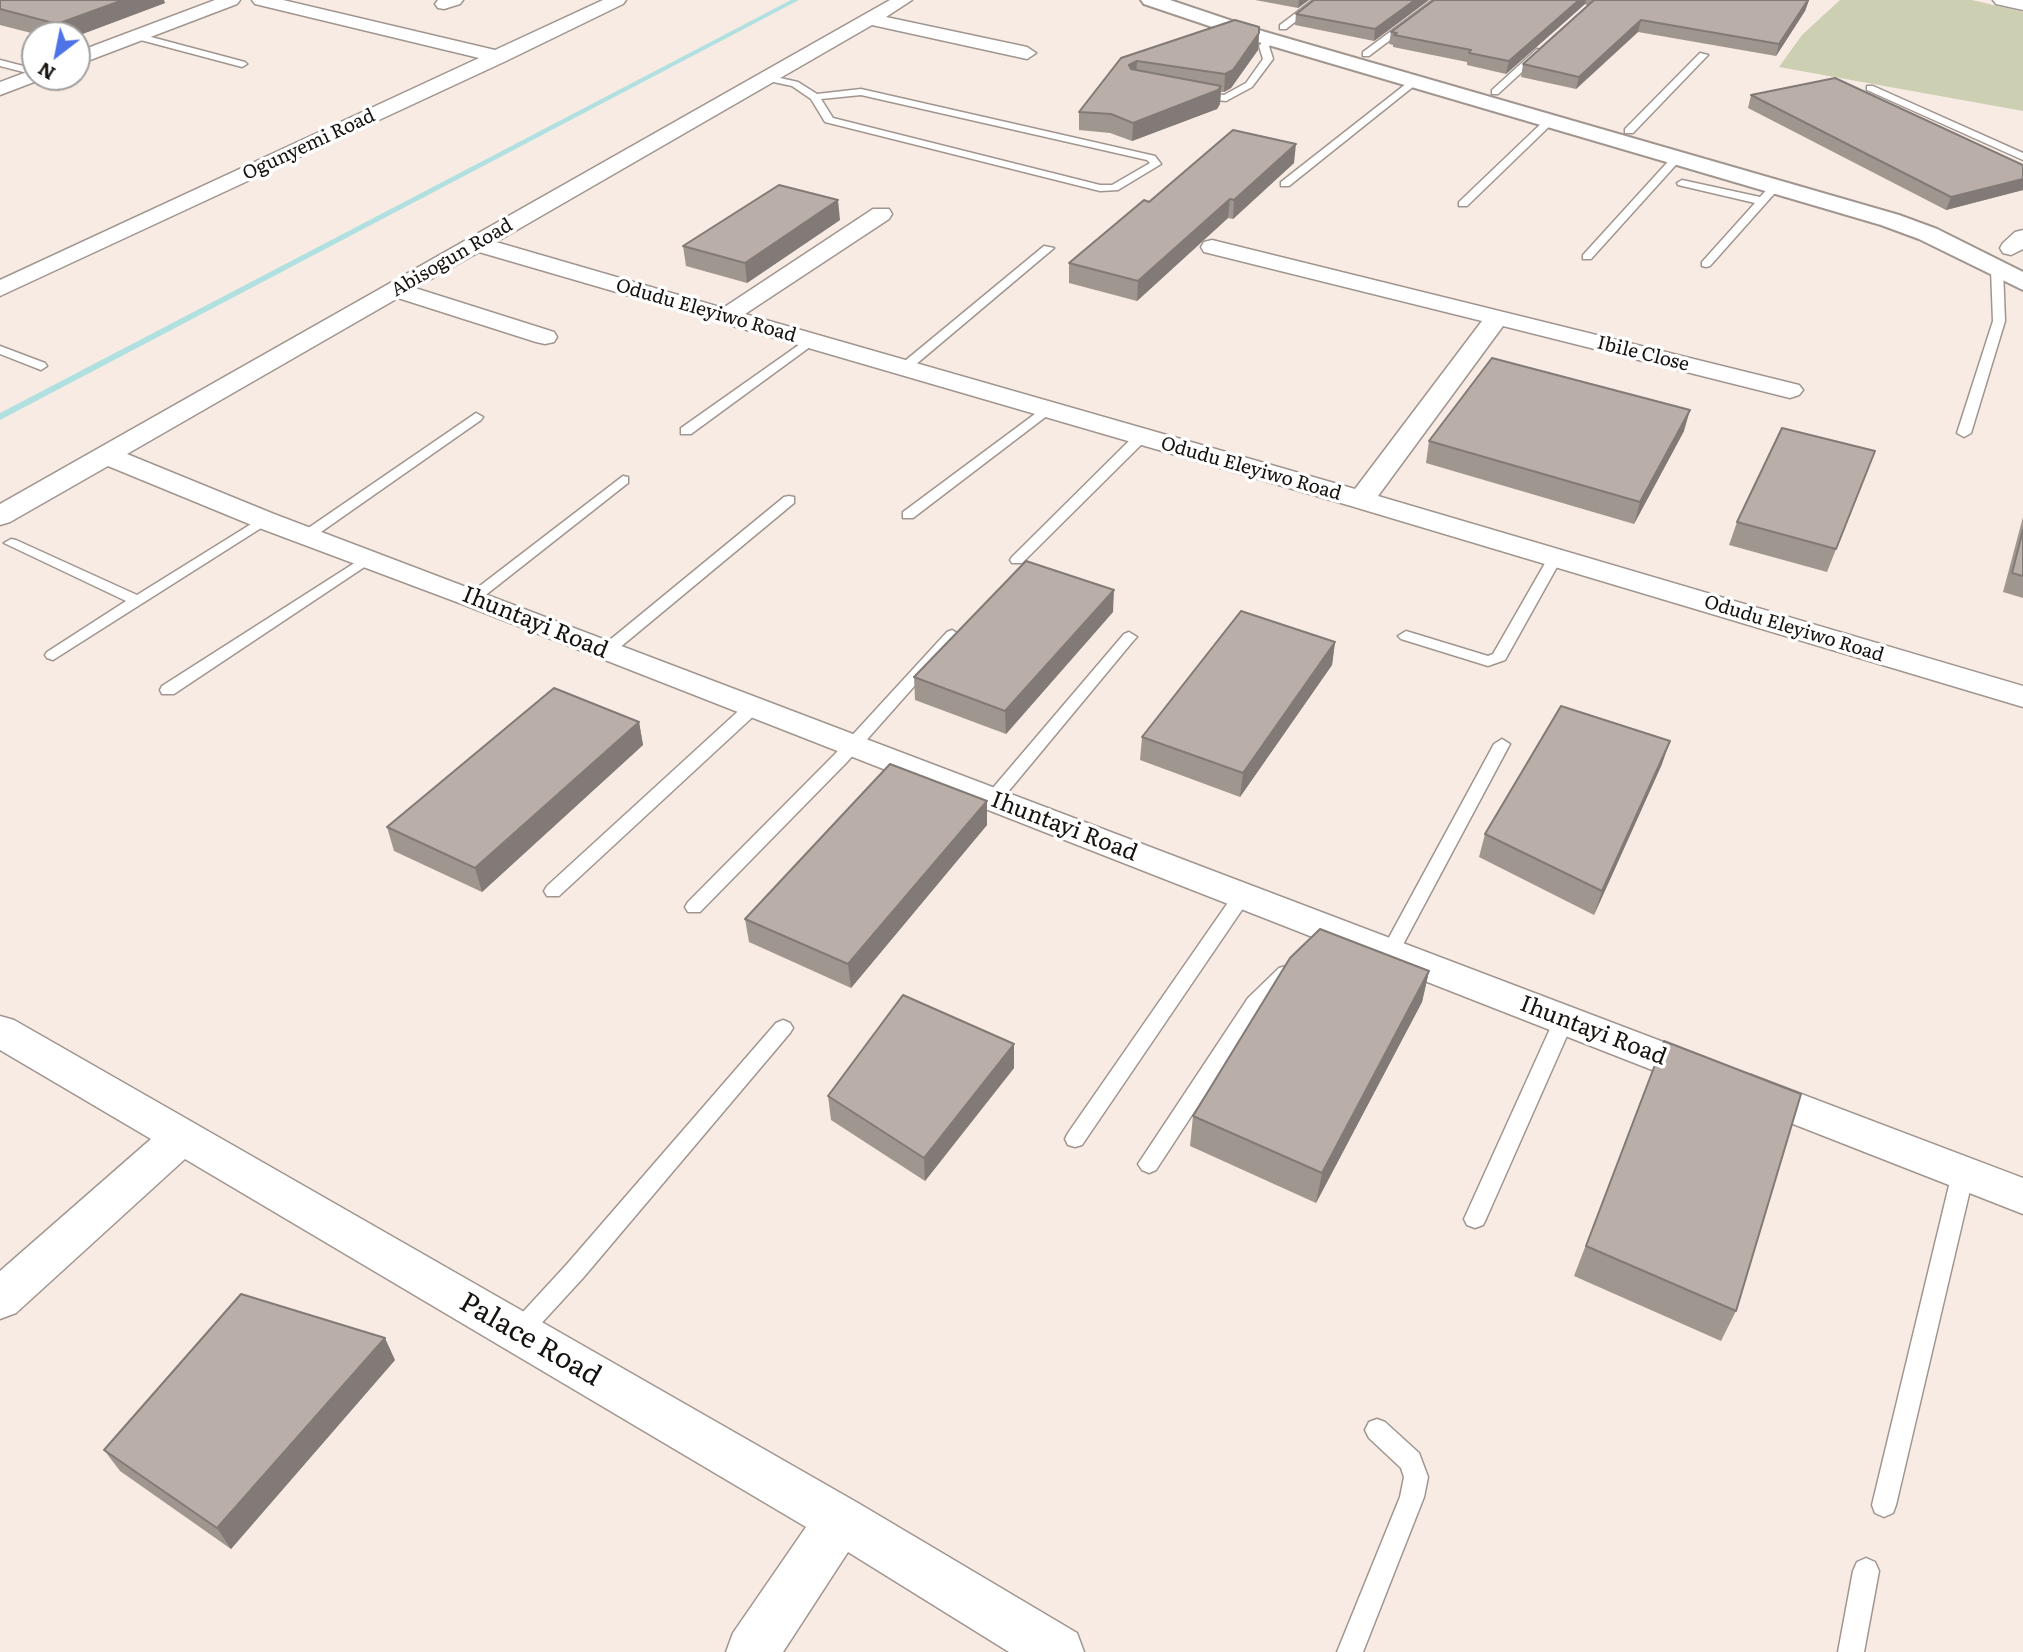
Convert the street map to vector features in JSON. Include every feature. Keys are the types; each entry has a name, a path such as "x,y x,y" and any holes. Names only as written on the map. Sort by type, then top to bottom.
{"street":[{"path":"91,54 230,0"},
{"path":"261,0 499,57"},
{"name":"Ogunyemi Road","path":"0,289 618,0"},
{"name":"Abisogun Road","path":"0,516 903,0"},
{"path":"1151,0 1366,54 1884,204 2005,244"},
{"path":"1178,8 1201,0 1277,33 1414,82 1777,185 1928,234 2023,282"},
{"path":"2002,0 2023,5"},
{"path":"870,19 1027,52"},
{"path":"0,89 21,80"},
{"path":"726,316 881,214"},
{"name":"Odudu Eleyiwo Road","path":"477,244 1361,500 2023,697"},
{"name":"Ibile Close","path":"1212,247 1790,390"},
{"path":"396,290 545,337"},
{"path":"1361,500 1497,317"},
{"name":"Ihuntayi Road","path":"105,455 264,520 474,598 1242,896 1318,937 1389,954 2023,1196"},
{"name":"Palace Road","path":"0,1031 840,1521 1058,1652"},
{"path":"0,1299 182,1137"},
{"path":"752,1652 840,1521"}],"lane":[{"path":"1191,94 1218,99 1248,85 1268,59 1264,46 1319,0"},
{"path":"1366,54 1439,0"},
{"path":"136,36 242,64"},
{"path":"1495,92 1546,46"},
{"path":"1629,131 1703,55"},
{"path":"0,62 21,69"},
{"path":"767,78 795,84 815,97 829,120 1100,188 1114,188 1156,164 1151,158 861,92 815,97"},
{"path":"1285,184 1414,82"},
{"path":"1870,88 2023,156"},
{"path":"1463,204 1552,119"},
{"path":"1587,257 1678,157"},
{"path":"1682,183 1760,201"},
{"path":"1706,264 1777,185"},
{"path":"904,368 1048,248"},
{"path":"1964,433 1999,321 1997,269"},
{"path":"686,430 810,341"},
{"path":"0,350 41,366"},
{"path":"908,515 1047,410"},
{"path":"306,536 476,417"},
{"path":"1017,560 1141,437"},
{"path":"474,598 623,480"},
{"path":"606,651 789,500"},
{"path":"53,655 264,520"},
{"path":"11,543 138,601"},
{"path":"1406,636 1488,661 1499,657 1555,558"},
{"path":"168,690 367,559"},
{"path":"694,907 851,746 952,635"},
{"path":"992,800 1129,637"},
{"path":"553,891 752,708"},
{"path":"1389,954 1502,744"},
{"path":"1075,1139 1242,896"},
{"path":"1149,1164 1255,1003 1296,963"},
{"path":"1475,1219 1564,1020"},
{"path":"518,1333 584,1261 783,1028"},
{"path":"1884,1505 1963,1173"},
{"path":"1350,1652 1412,1497 1416,1477 1410,1461 1377,1430"},
{"path":"1851,1652 1866,1572"}],"green space":[{"path":"1840,0 1972,0 2023,12 2023,111 1779,67 1802,35"}],"building":[{"path":"0,0 123,0 65,21 46,21 0,9"},
{"path":"1314,0 1415,0 1375,29 1296,14"},
{"path":"1434,0 1579,0 1509,61 1469,53 1471,50 1394,35 1397,33 1391,32"},
{"path":"1594,0 1808,0 1779,44 1641,20 1579,77 1523,64"},
{"path":"1235,20 1259,27 1259,33 1233,70 1225,74 1137,61 1129,65 1131,69 1221,86 1218,90 1133,123 1111,114 1079,112 1121,58"},
{"path":"1835,78 2023,165 2023,179 1951,197 1751,95"},
{"path":"1233,130 1296,144 1138,281 1069,263 1144,200 1149,202"},
{"path":"779,185 838,200 745,263 683,246"},
{"path":"1492,358 1690,410 1640,502 1429,441"},
{"path":"1782,428 1875,451 1836,549 1737,522"},
{"path":"2023,530 2023,576 2012,573"},
{"path":"1026,561 1114,590 1005,711 914,677"},
{"path":"1241,611 1335,642 1243,773 1142,737"},
{"path":"554,688 639,722 475,868 387,827"},
{"path":"1561,706 1670,741 1602,891 1485,834"},
{"path":"890,764 987,801 848,964 745,919"},
{"path":"1320,929 1429,971 1322,1173 1193,1116 1290,958"},
{"path":"903,995 1014,1044 924,1158 828,1096"},
{"path":"1664,1041 1801,1094 1736,1311 1586,1246"},
{"path":"241,1294 385,1338 217,1528 104,1450"}],"waterway":[{"path":"0,417 796,0"}]}
